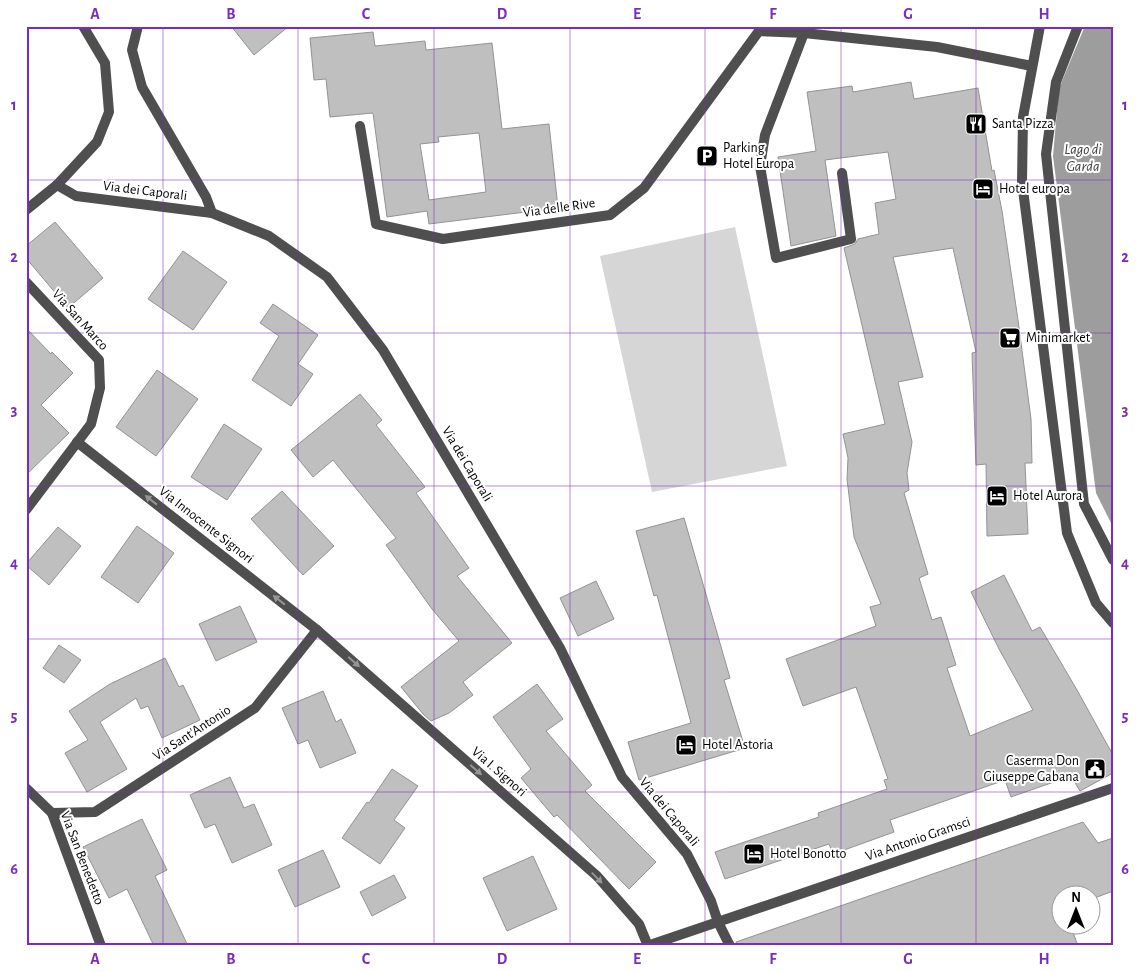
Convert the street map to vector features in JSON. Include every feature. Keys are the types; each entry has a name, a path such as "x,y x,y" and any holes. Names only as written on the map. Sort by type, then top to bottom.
{"street":[{"path":"26,210 57,185 97,142 109,112 105,63 83,26"},
{"path":"138,26 132,50 142,87 206,198 212,214"},
{"path":"1040,26 1023,117 1022,182 1067,533 1096,603 1113,623"},
{"path":"1078,26 1056,82 1046,154 1084,504 1113,560"},
{"name":"Via delle Rive","path":"360,126 376,224 443,239 610,215 644,188 758,29 937,46 1032,66"},
{"path":"804,33 765,135 760,166 776,258 851,239 842,173"},
{"name":"Via dei Caporali","path":"57,185 76,196 212,214 269,236 327,278 383,350 560,648 622,776 687,854 712,901 718,922 730,946"},
{"name":"Via San Marco","path":"26,282 99,360 100,388 91,424 26,510"},
{"name":"Via Innocente Signori","path":"77,442 317,630"},
{"name":"Via Sant'Antonio","path":"52,813 95,812 255,708 317,630"},
{"name":"Via I. Signori","path":"317,630 597,876 639,924 648,946"},
{"name":"Via San Benedetto","path":"26,788 52,813 101,946"},
{"name":"Via Antonio Gramsci","path":"648,946 1113,788"}],"shaded area":[{"path":"735,227 787,466 652,492 600,256"}],"water":[{"name":"Lago di Garda","path":"1085,26 1113,26 1113,527 1096,493 1053,156 1059,88"}],"building":[{"path":"231,26 289,26 254,55"},
{"path":"373,32 375,46 425,41 426,50 492,43 502,129 549,124 558,208 429,224 427,211 387,217 373,113 330,117 326,79 314,80 310,38","holes":["479,133 486,192 429,200 420,144 439,142 438,137"]},
{"path":"911,82 914,99 978,88 992,171 994,170 1002,211 1018,320 1031,419 1032,463 1025,463 1028,534 987,536 986,464 976,465 972,353 976,352 953,248 893,257 923,377 898,382 912,442 907,473 909,490 904,493 928,574 919,578 932,620 941,617 956,665 947,668 970,736 1033,710 999,649 971,592 1004,575 1032,631 1040,627 1113,755 1113,773 1080,791 1071,776 1011,797 1005,780 890,820 894,832 833,854 829,844 725,879 715,852 819,817 818,813 887,789 884,780 888,779 856,687 803,706 786,659 876,626 870,607 881,604 854,537 847,479 848,458 843,434 885,424 844,248 855,244 858,239 879,234 875,203 896,199 888,152 825,160 836,236 791,246 778,157 816,151 807,92 852,86 853,92"},
{"path":"55,222 103,278 68,308 26,258 26,246"},
{"path":"183,251 227,282 193,330 148,299"},
{"path":"273,304 318,335 298,364 313,374 291,406 252,380 279,336 260,323"},
{"path":"26,328 73,373 41,405 69,433 26,475"},
{"path":"157,370 198,399 156,456 116,427"},
{"path":"360,394 382,420 376,425 425,487 416,493 469,568 457,576 512,643 463,682 473,695 449,713 431,721 401,687 459,641 432,609 386,545 396,538 333,460 313,477 291,450"},
{"path":"224,424 262,449 227,500 191,477"},
{"path":"282,491 334,546 303,575 251,519"},
{"path":"684,518 730,678 724,680 745,748 639,780 628,742 691,723 657,595 654,596 636,531"},
{"path":"137,526 174,553 138,603 101,577"},
{"path":"58,527 81,546 49,585 26,564"},
{"path":"596,581 614,619 578,636 560,598"},
{"path":"240,606 257,642 216,661 199,624"},
{"path":"59,645 81,660 64,683 43,668"},
{"path":"165,658 179,687 183,685 200,720 162,738 148,706 141,709 136,698 100,722 127,769 87,792 65,753 88,740 69,711 110,684"},
{"path":"537,684 563,719 546,731 592,785 585,791 656,862 629,889 557,815 554,817 521,778 531,769 493,717"},
{"path":"323,691 336,722 341,719 356,753 320,768 308,740 298,744 282,708"},
{"path":"392,769 418,786 394,820 405,828 380,864 342,838"},
{"path":"230,777 244,808 254,804 272,845 232,863 215,824 205,828 190,795"},
{"path":"142,819 167,870 155,876 188,946 154,946 127,889 109,898 83,847"},
{"path":"1083,822 1098,843 1113,838 1113,891 1102,895 1102,884 1052,884 1052,934 1074,934 1078,946 737,946 736,942"},
{"path":"323,850 340,887 295,907 278,870"},
{"path":"533,856 557,909 507,931 483,878"},
{"path":"394,875 406,898 372,916 360,892"}],"place":[{"name":"Santa Pizza","path":"976,124"},
{"name":"Parking Hotel Europa","path":"707,156"},
{"name":"Hotel europa","path":"983,189"},
{"name":"Minimarket","path":"1010,338"},
{"name":"Hotel Aurora","path":"997,496"},
{"name":"Hotel Astoria","path":"686,745"},
{"name":"Caserma Don Giuseppe Gabana","path":"1095,769"},
{"name":"Hotel Bonotto","path":"754,854"}]}
